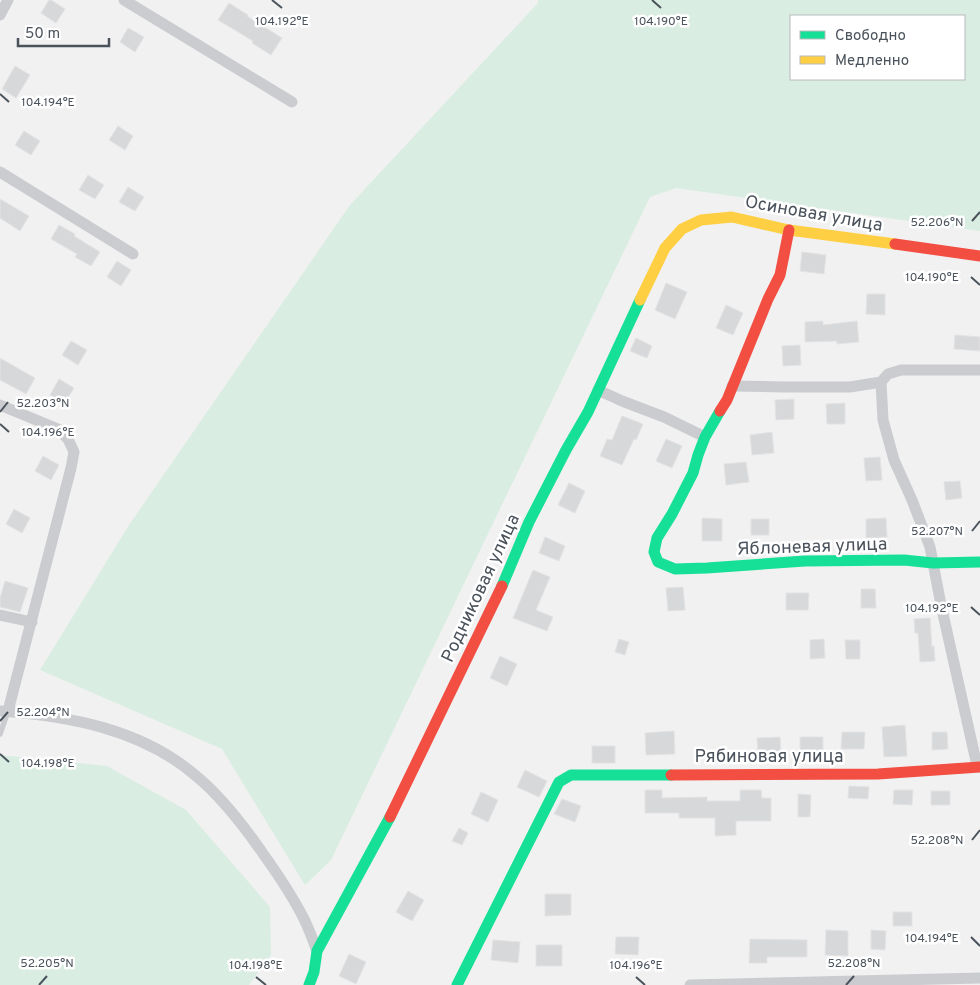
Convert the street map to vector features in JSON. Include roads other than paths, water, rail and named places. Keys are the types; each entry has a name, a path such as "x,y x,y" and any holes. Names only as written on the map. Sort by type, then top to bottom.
{"street":[{"path":"0,15 8,0"},
{"path":"124,0 292,102"},
{"path":"0,172 133,254"},
{"name":"Осиновая улица","path":"701,220 732,217 789,230 980,256"},
{"name":"Родниковая улица","path":"309,985 314,972 317,951 396,805 499,593 530,522 566,450 588,412 666,248 682,229 701,220"},
{"path":"598,390 664,417 705,437 727,400 768,299 780,275 789,230"},
{"path":"732,386 850,386 880,382 888,374 901,370 980,370"},
{"path":"880,382 883,420 894,460 930,547 976,761 980,767"},
{"path":"0,405 58,429 68,439 74,452 32,622 4,711 58,717 102,726 134,738 170,757 195,774 234,815 254,840 287,888 305,920 317,951"},
{"name":"Яблоневая улица","path":"705,437 693,473 657,538 654,552 658,562 666,566 675,569 815,561 904,560 933,563 980,562"},
{"path":"0,615 32,622"},
{"name":"Рябиновая улица","path":"457,985 559,782 571,775 878,774 980,767"},
{"path":"690,985 980,978"}],"lane":[{"path":"0,734 4,711"}]}
